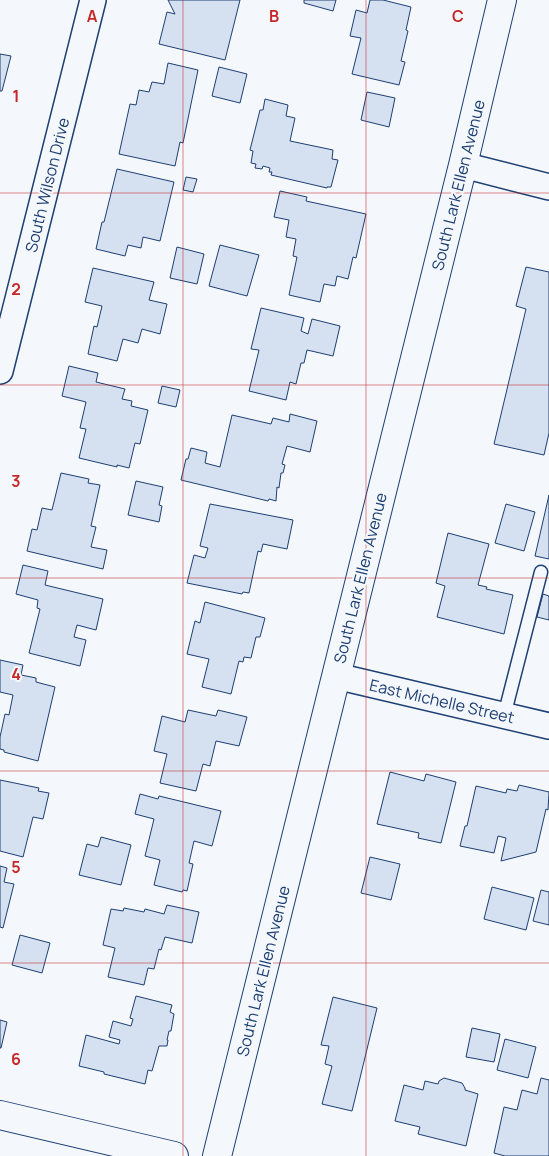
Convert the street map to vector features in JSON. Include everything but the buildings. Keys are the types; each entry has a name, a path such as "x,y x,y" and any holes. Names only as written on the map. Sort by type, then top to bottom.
{"street":[{"name":"South Wilson Drive","path":"0,371 93,0"},
{"name":"South Lark Ellen Avenue","path":"217,1156 463,165 502,0"},
{"path":"463,165 549,187"},
{"name":"East Michelle Street","path":"336,676 549,726"},
{"path":"0,1115 174,1156"}],"lane":[{"path":"504,716 541,572"}]}
